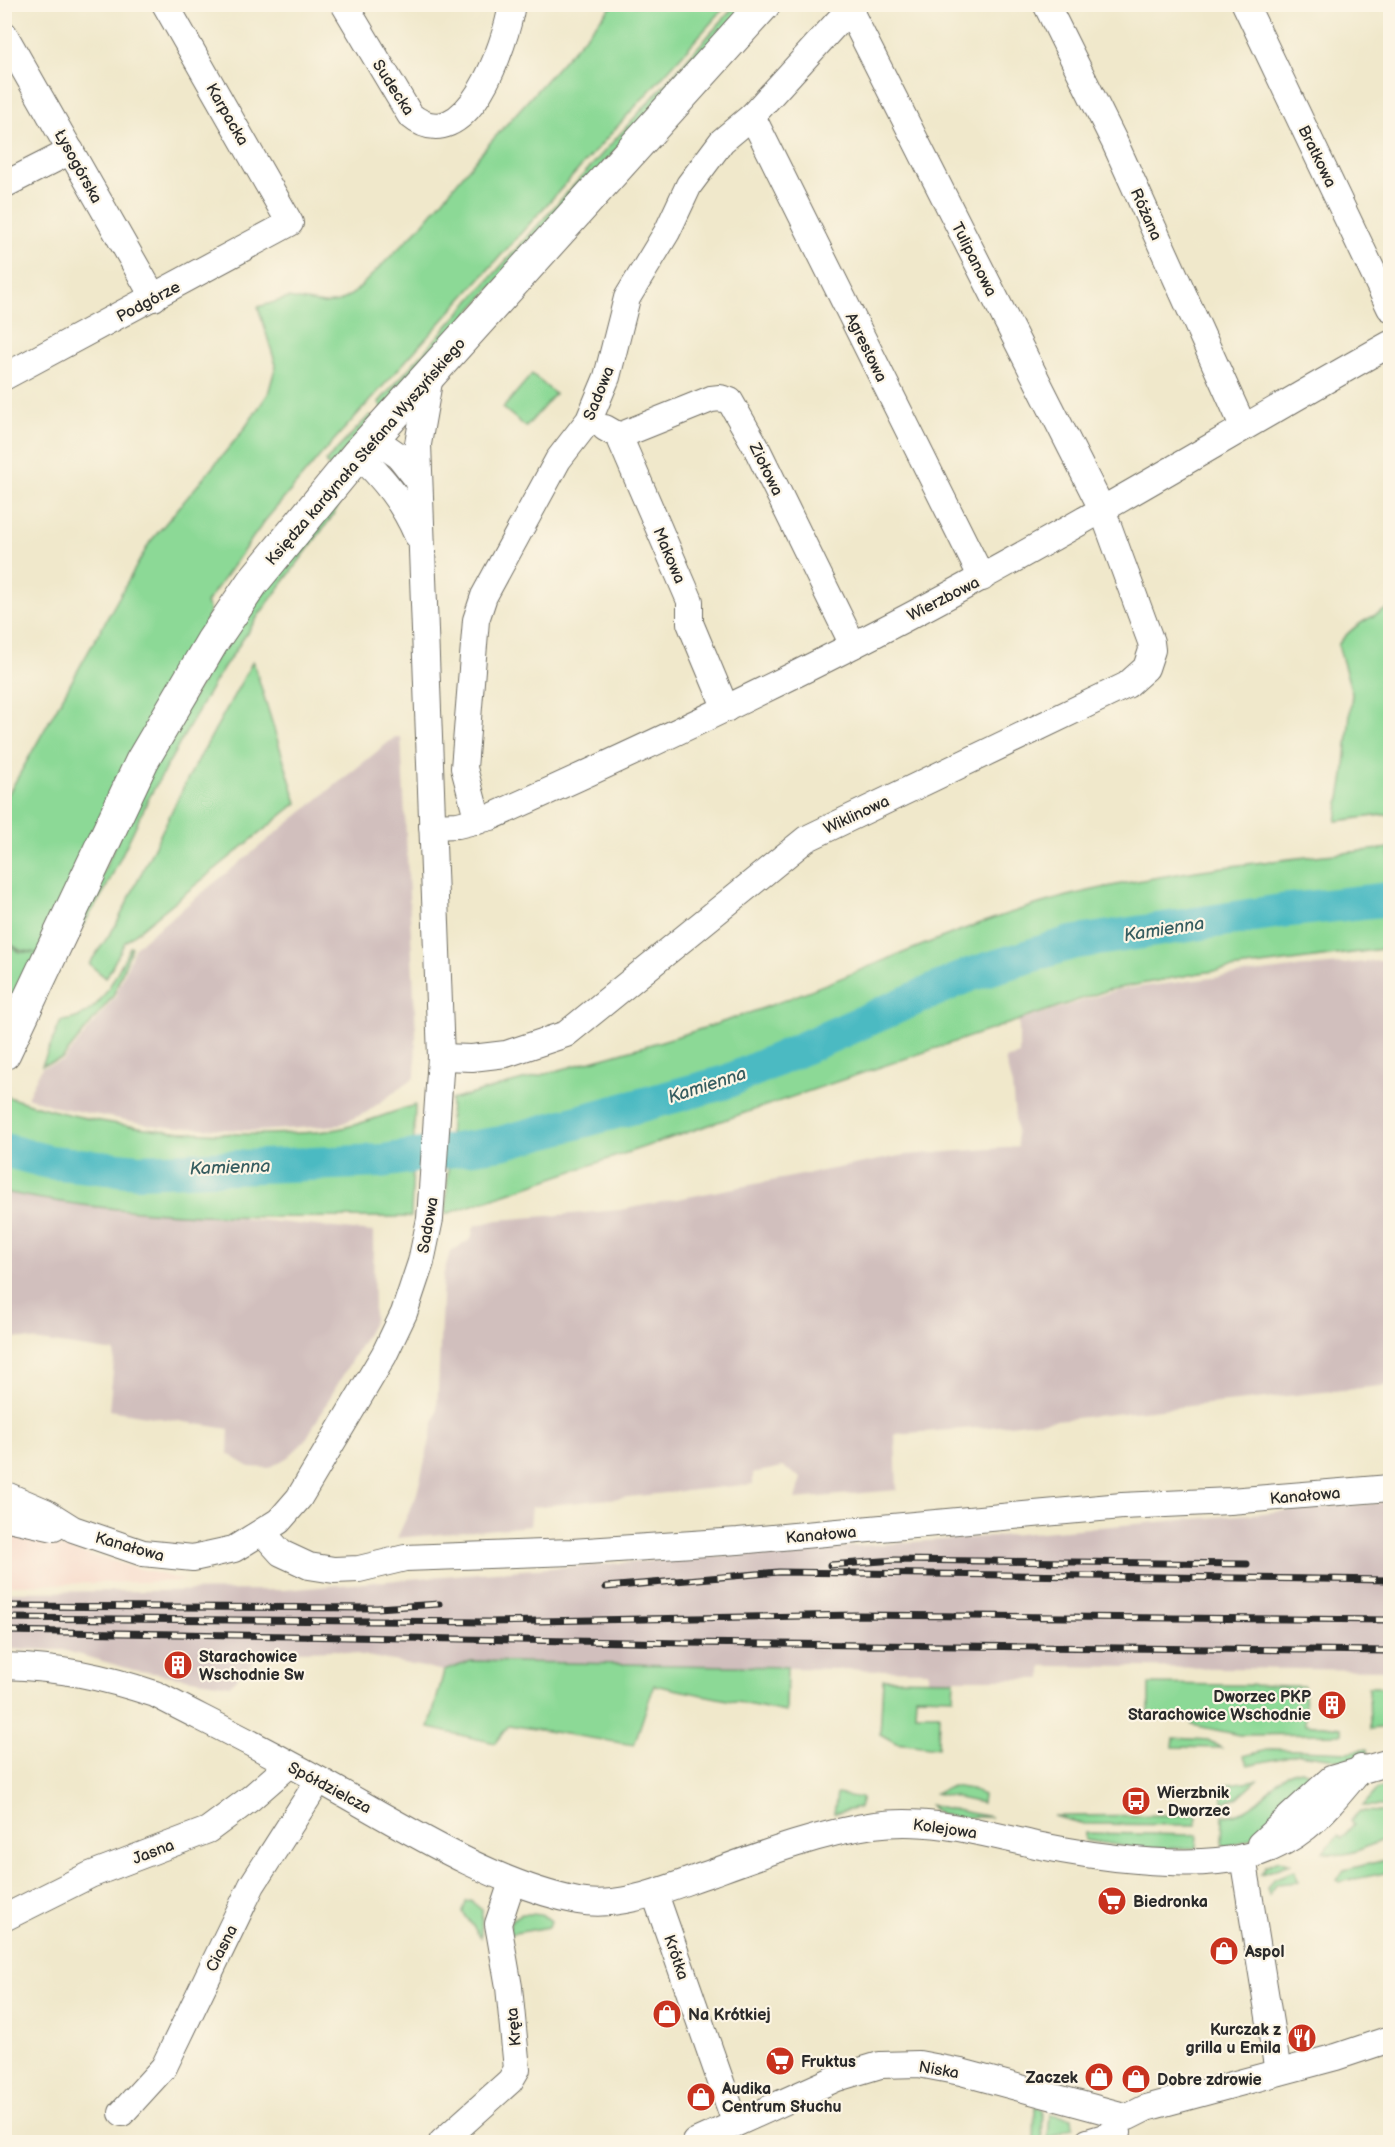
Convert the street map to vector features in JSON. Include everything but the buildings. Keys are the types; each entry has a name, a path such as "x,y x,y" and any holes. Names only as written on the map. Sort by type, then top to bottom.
{"main road":[{"name":"Księdza kardynała Stefana Wyszyńskiego","path":"4,1053 142,761 212,642 289,536 365,446 764,4"}],"street":[{"name":"Karpacka","path":"165,4 290,223"},
{"name":"Sudecka","path":"344,4 410,115 423,124 436,126 449,123 467,110 481,92 492,71 507,30 512,4"},
{"name":"Różana","path":"1046,4 1114,141 1243,426"},
{"name":"Bratkowa","path":"1245,4 1390,308"},
{"name":"Sadowa","path":"478,821 464,768 478,610 484,596 558,460 589,420 607,376 627,298 667,232 689,185 722,141 752,116 851,7"},
{"name":"Tulipanowa","path":"851,7 1102,509"},
{"name":"Łysogórska","path":"4,34 154,298"},
{"name":"Agrestowa","path":"752,116 982,578"},
{"path":"4,185 70,151"},
{"name":"Podgórze","path":"4,377 290,223"},
{"name":"Wierzbowa","path":"478,821 726,709 982,578 1243,426 1390,344"},
{"name":"Sadowa","path":"223,1552 263,1533 279,1521 299,1498 384,1355 414,1286 430,1219 441,1057 418,444 430,376"},
{"name":"Ziołowa","path":"619,436 711,399 720,398 730,401 755,445 853,645"},
{"path":"589,420 619,436"},
{"name":"Makowa","path":"619,436 690,601 690,623 726,709"},
{"name":"Sadowa","path":"365,446 379,474 402,505 421,547"},
{"path":"365,446 399,456 418,480"},
{"name":"Wiklinowa","path":"441,1057 472,1058 506,1054 566,1034 806,839 1110,695 1139,676 1150,659 1151,642 1102,509"},
{"path":"432,826 478,821"},
{"name":"Kanałowa","path":"263,1533 281,1553 309,1566 334,1570 360,1569 405,1558 572,1552 738,1541 1122,1506 1230,1501 1390,1488"},
{"name":"Kanałowa","path":"4,1494 46,1512 73,1529 143,1553 164,1557 194,1558 223,1552"},
{"name":"Kanałowa","path":"4,1517 48,1527 73,1529"},
{"name":"Spółdzielcza","path":"4,1666 55,1668 107,1678 155,1694 512,1882 581,1901 616,1900 655,1894"},
{"name":"Kolejowa","path":"655,1894 759,1856 849,1830 914,1822 1055,1849 1123,1858 1210,1862 1243,1857 1277,1847 1300,1834 1361,1768 1390,1762"},
{"name":"Jasna","path":"4,1918 90,1875 208,1830 251,1798 289,1765"},
{"name":"Ciasna","path":"122,2113 164,2067 252,1885 319,1780"},
{"path":"1243,1857 1278,2072"},
{"name":"Kręta","path":"442,2142 510,2081 517,2069 509,1987 498,1924 512,1882"},
{"name":"Krótka","path":"655,1894 735,2122"},
{"path":"1088,2142 1128,2125 1278,2072 1390,2039"},
{"name":"Niska","path":"696,2142 735,2122 763,2113 837,2078 880,2065 919,2064 1128,2125"}],"shaded area":[{"path":"395,737 401,737 416,1033 415,1077 367,1112 339,1125 258,1131 158,1126 56,1107 27,1097 42,1067 63,1061 115,997 135,947"},
{"path":"1390,960 1390,1385 990,1427 895,1434 897,1490 795,1499 801,1478 783,1467 753,1473 753,1484 532,1507 530,1526 397,1538 416,1497 437,1411 443,1276 450,1252 471,1239 474,1226 498,1220 620,1210 905,1155 1018,1147 1012,1086 1005,1059 1019,1055 1019,1021 1117,990 1294,968"},
{"path":"5,1193 163,1213 231,1217 373,1232 374,1321 305,1441 288,1457 269,1468 250,1467 228,1454 229,1429 109,1410 115,1352 5,1336"},
{"path":"1390,1502 1390,1670 1042,1666 1042,1679 928,1679 928,1671 471,1661 444,1671 336,1650 263,1652 230,1685 134,1670 63,1650 5,1649 5,1592 284,1590 466,1574 996,1536"},
{"path":"5,1532 185,1581 5,1585"}],"green space":[{"path":"613,5 727,5 319,457 264,522 206,603 210,611 190,658 13,1002 5,996 5,943 20,952 37,953 20,950 5,941 5,800 150,542 242,432 268,394 276,365 258,307 288,298 324,304 339,302 354,293 421,226 488,145"},
{"path":"736,5 746,5 382,409 379,402"},
{"path":"532,374 555,394 526,427 503,408"},
{"path":"370,415 374,417 329,468 326,461"},
{"path":"336,496 339,505 331,518 259,615 215,681 150,796 105,890 70,946 145,779 222,647"},
{"path":"1390,608 1390,814 1336,821 1344,776 1352,693 1338,645 1355,627"},
{"path":"253,661 297,803 125,942 106,978 89,964 116,925 185,784"},
{"path":"1390,848 1390,948 1200,973 1108,990 446,1214 451,1100 649,1045 727,1020 805,992 960,930 1080,893 1195,871"},
{"path":"132,947 113,996 62,1059 42,1065 61,1021 75,1019 96,1005 111,984"},
{"path":"5,1096 69,1114 135,1127 236,1134 306,1133 333,1130 415,1105 411,1217 258,1217 156,1212 105,1208 5,1192"},
{"path":"471,1661 787,1667 786,1712 654,1685 634,1745 509,1725 495,1743 429,1728 444,1671"},
{"path":"883,1679 954,1680 953,1697 916,1696 915,1714 939,1714 938,1748 896,1743 880,1734"},
{"path":"1149,1684 1304,1686 1305,1724 1342,1728 1342,1734 1240,1735 1192,1725 1192,1720 1149,1719"},
{"path":"1369,1687 1390,1687 1390,1727 1370,1729"},
{"path":"1174,1738 1208,1740 1221,1748 1173,1747"},
{"path":"1271,1749 1348,1752 1367,1749 1368,1755 1344,1760 1299,1754 1248,1765 1243,1756"},
{"path":"1301,1770 1315,1775 1317,1779 1276,1820 1264,1830 1239,1843 1225,1846 1222,1843 1223,1816 1249,1808 1281,1779"},
{"path":"1257,1780 1237,1798 1223,1802 1222,1785"},
{"path":"952,1786 970,1789 983,1795 982,1803 935,1793"},
{"path":"1378,1789 1384,1789 1384,1806 1363,1806"},
{"path":"837,1794 862,1798 859,1808 834,1813"},
{"path":"930,1805 991,1817 949,1816 941,1814"},
{"path":"1360,1811 1385,1812 1386,1838 1347,1853 1323,1852 1338,1836 1341,1839 1354,1824 1351,1820"},
{"path":"1197,1815 1196,1825 1084,1824 1053,1816"},
{"path":"1085,1833 1197,1835 1196,1848 1135,1848 1085,1840"},
{"path":"1390,1859 1390,1872 1340,1882 1337,1880 1344,1870"},
{"path":"1279,1860 1290,1864 1261,1874 1266,1866"},
{"path":"1294,1871 1299,1882 1277,1884 1269,1895 1267,1888 1273,1879"},
{"path":"471,1901 482,1910 481,1938 463,1912 466,1902"},
{"path":"522,1914 537,1914 544,1917 551,1921 549,1927 509,1934 511,1920"},
{"path":"1035,2107 1043,2110 1042,2141 1034,2142"},
{"path":"1050,2114 1072,2118 1073,2127 1048,2139"}],"waterway":[{"name":"Kamienna","path":"4,1150 49,1162 138,1171 382,1161 501,1143 726,1082 969,975 1071,943 1281,911 1390,899"}],"railway":[{"path":"830,1565 895,1560 1247,1564"},
{"path":"606,1587 779,1572 1390,1580"},
{"path":"4,1606 377,1608 439,1604"},
{"path":"4,1618 490,1622 854,1615 1390,1620"},
{"path":"4,1631 685,1643 1390,1651"}],"place":[{"name":"Starachowice Wschodnie Sw","path":"178,1665"},
{"name":"Dworzec PKP Starachowice Wschodnie","path":"1332,1705"},
{"name":"Wierzbnik - Dworzec","path":"1136,1801"},
{"name":"Biedronka","path":"1112,1901"},
{"name":"Aspol","path":"1224,1951"},
{"name":"Na Krótkiej","path":"667,2014"},
{"name":"Kurczak z grilla u Emila","path":"1302,2038"},
{"name":"Fruktus","path":"780,2061"},
{"name":"Zaczek","path":"1099,2077"},
{"name":"Dobre zdrowie","path":"1136,2079"},
{"name":"Audika Centrum Słuchu","path":"701,2097"}]}
